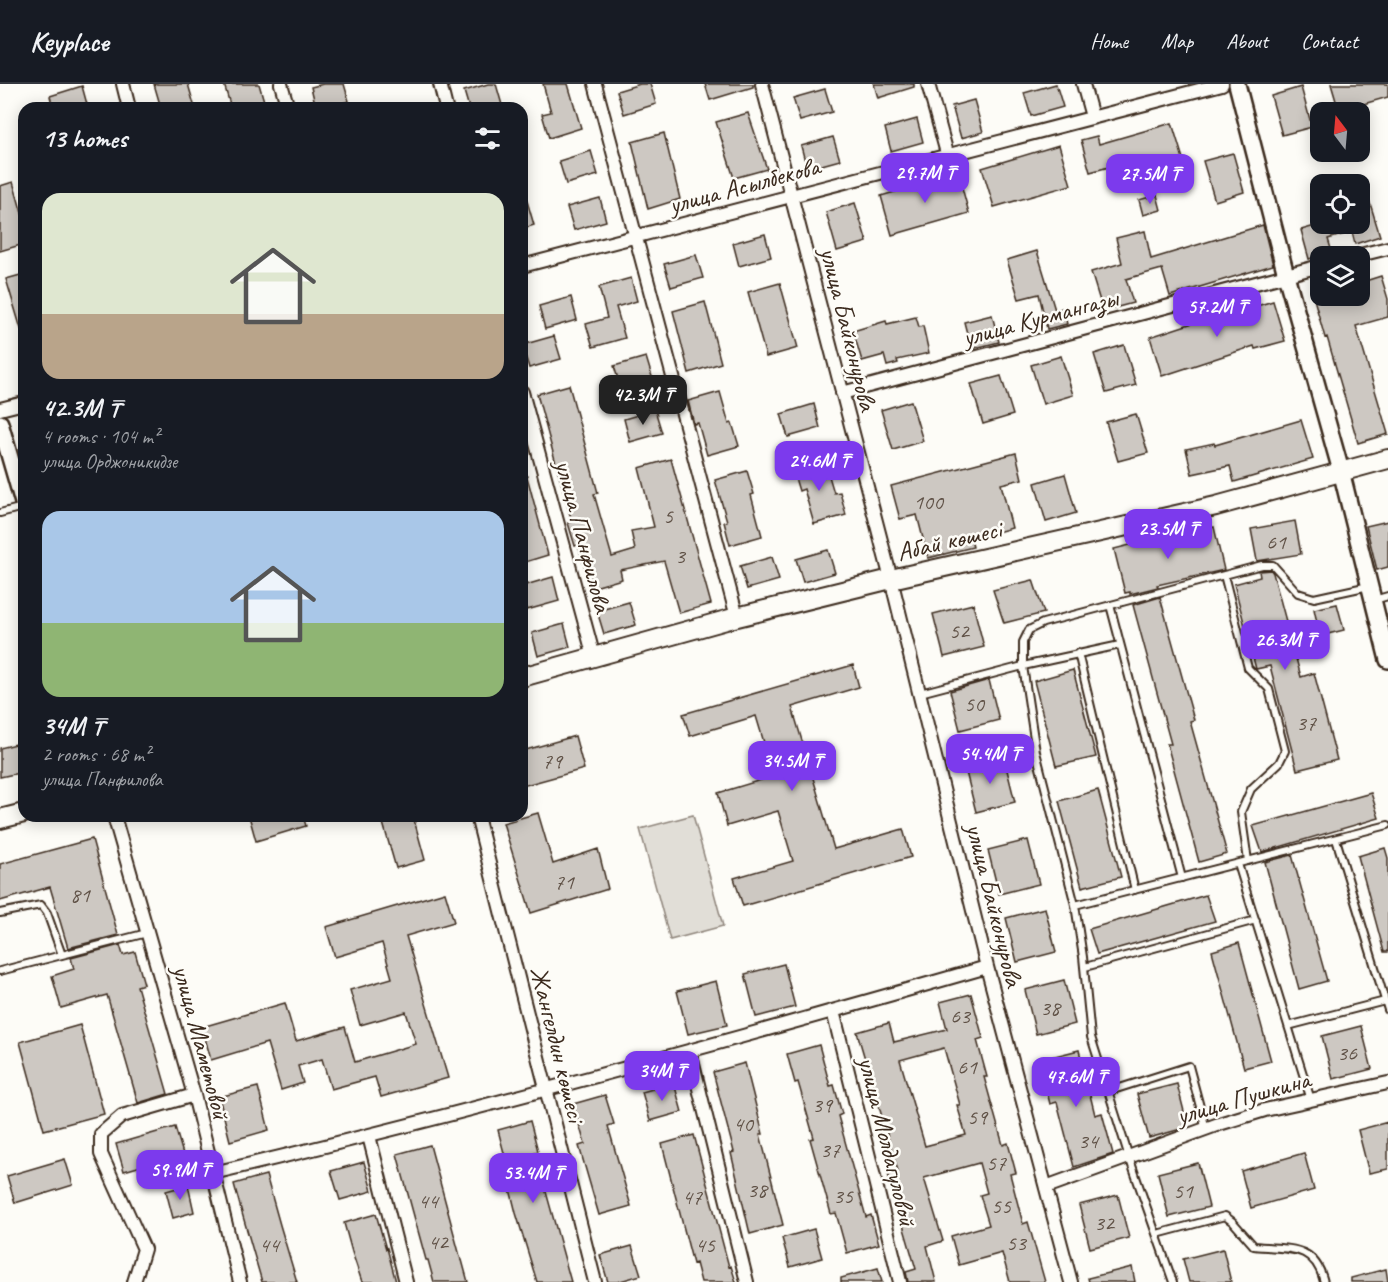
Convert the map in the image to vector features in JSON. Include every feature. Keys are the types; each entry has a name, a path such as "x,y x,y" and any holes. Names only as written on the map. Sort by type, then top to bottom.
{"main road":[{"name":"Абай көшесі","path":"528,675 737,617 891,579 1216,506 1388,459"},
{"path":"0,819 18,814"}],"street":[{"path":"123,84 128,102"},
{"path":"281,84 286,102"},
{"path":"440,84 444,102"},
{"path":"595,84 737,617"},
{"name":"улица Байконурова","path":"762,84 891,579 987,967 1071,1282"},
{"path":"928,84 948,157"},
{"path":"1083,84 1092,117"},
{"name":"улица Асылбекова","path":"528,264 1222,84"},
{"path":"1237,84 1286,275 1377,594 1388,660"},
{"path":"1370,252 1388,248"},
{"name":"улица Курмангазы","path":"842,393 1310,269"},
{"path":"0,409 18,404"},
{"name":"улица Панфилова","path":"528,414 594,657"},
{"path":"0,423 18,485"},
{"name":"улица Маметовой","path":"116,822 194,1095 240,1282"},
{"name":"Жангелдин көшесі","path":"479,822 595,1282"},
{"path":"213,1173 369,1136 690,1052 987,967"},
{"name":"улица Молдагуловой","path":"833,1011 900,1282"},
{"path":"690,1052 747,1282"},
{"name":"улица Пушкина","path":"1046,1187 1265,1110 1388,1083"},
{"path":"134,1282 144,1249 101,1154 101,1134 122,1116 194,1095"},
{"path":"369,1136 406,1282"}],"lane":[{"path":"0,513 18,508"},
{"path":"1173,1282 1129,1157 1110,1091 1091,1037 1075,905 1036,752 1023,666 1023,642 1029,630 1043,623 1262,565 1273,565 1298,593 1314,598 1377,594"},
{"path":"1224,575 1248,668 1269,689 1285,751 1279,763 1251,789 1241,812 1248,861"},
{"path":"1110,605 1182,878"},
{"path":"920,693 1023,666 1120,645"},
{"path":"1078,653 1135,890"},
{"path":"1075,905 1388,825"},
{"path":"1336,839 1388,1010"},
{"path":"1238,864 1311,1100"},
{"path":"0,913 40,905 47,913 62,955"},
{"path":"1084,967 1256,920"},
{"path":"0,971 147,933"},
{"path":"1288,1026 1385,1001"},
{"path":"1110,1091 1189,1066 1206,1129"},
{"path":"1157,1234 1225,1216 1254,1246 1282,1246 1297,1250 1312,1258 1321,1270 1324,1282"}],"shaded area":[{"path":"693,815 723,926 670,940 640,829"}],"building":[{"path":"154,84 188,84 193,102 159,102"},
{"path":"224,84 259,84 264,102 229,102"},
{"path":"323,84 344,84 349,101 315,102 311,87"},
{"path":"496,84 501,102 467,102 464,91"},
{"path":"543,84 568,84 581,128 549,138 542,114 551,112"},
{"path":"640,84 650,84 656,104 624,114 617,91"},
{"path":"705,84 753,84 753,87 710,100"},
{"path":"874,84 914,84 914,87 878,98"},
{"path":"1056,84 1063,107 1031,116 1024,93"},
{"path":"1331,84 1388,84 1388,97 1370,102 1336,102"},
{"path":"82,86 86,102 52,102 50,96"},
{"path":"1301,87 1310,128 1282,135 1271,96"},
{"path":"825,89 832,112 800,121 793,98"},
{"path":"974,100 983,132 961,138 952,106"},
{"path":"748,113 767,169 734,178 716,122"},
{"path":"917,119 923,142 891,151 885,128"},
{"path":"1172,123 1184,162 1132,177 1128,162 1090,172 1081,140 1097,136 1099,144"},
{"path":"664,133 680,199 648,209 632,142"},
{"path":"833,137 840,160 807,169 801,146"},
{"path":"1059,145 1071,185 994,207 982,168"},
{"path":"591,151 598,175 566,184 559,161"},
{"path":"1233,153 1244,192 1215,201 1203,161"},
{"path":"958,173 969,213 892,235 881,196"},
{"path":"13,182 18,199 18,246 0,251 0,186"},
{"path":"1157,195 1161,210 1143,215 1139,200"},
{"path":"600,198 606,221 574,230 567,207"},
{"path":"855,203 867,242 837,251 826,212"},
{"path":"1370,203 1380,236 1355,244 1352,234 1370,234"},
{"path":"528,204 534,225 528,227"},
{"path":"1263,225 1273,265 1170,296 1162,269 1126,279 1133,303 1103,311 1091,272 1122,263 1116,238 1145,231 1151,259"},
{"path":"1310,227 1310,234 1345,234 1328,239 1330,246 1310,246 1309,259 1301,230"},
{"path":"765,234 771,257 739,266 733,243"},
{"path":"1037,251 1055,310 1063,308 1067,324 1047,329 1039,294 1019,299 1007,260"},
{"path":"696,255 703,278 671,287 664,264"},
{"path":"18,276 18,319 6,279"},
{"path":"1381,276 1388,299 1388,317 1356,326 1388,434 1358,443 1316,306 1370,306 1370,280"},
{"path":"631,278 637,301 616,307 625,338 593,347 586,324 607,318 599,287"},
{"path":"780,283 798,348 766,357 748,292"},
{"path":"571,297 577,320 545,329 539,306"},
{"path":"1273,301 1285,341 1255,349 1254,346 1162,376 1150,337 1223,313 1224,316"},
{"path":"705,302 721,363 689,373 673,311"},
{"path":"992,315 999,342 971,349 964,322"},
{"path":"916,317 919,327 923,326 929,353 897,360 898,363 887,366 884,355 862,361 853,331 886,321 887,324"},
{"path":"554,336 561,359 529,368 528,343"},
{"path":"1124,345 1136,385 1106,393 1094,354"},
{"path":"1061,356 1073,395 1043,404 1031,365"},
{"path":"646,357 653,380 621,389 614,366"},
{"path":"1001,376 1013,415 983,424 971,384"},
{"path":"569,385 598,493 594,494 612,557 635,550 631,531 654,527 639,468 671,459 711,604 679,613 664,561 620,570 622,579 591,588 578,545 575,546 568,523 572,522 537,394"},
{"path":"720,392 729,424 732,423 739,446 707,455 698,423 694,424 688,401"},
{"path":"911,401 923,441 893,450 881,410"},
{"path":"814,404 820,428 788,437 781,414"},
{"path":"655,410 662,433 630,442 624,419"},
{"path":"1136,414 1148,453 1118,461 1106,422"},
{"path":"1301,420 1313,459 1234,482 1230,466 1192,474 1186,449 1214,443 1215,445"},
{"path":"1016,453 1022,479 1001,484 1012,528 971,539 973,547 928,558 917,515 900,519 891,486"},
{"path":"824,459 834,493 840,492 846,515 814,524 804,489 799,491 792,468"},
{"path":"747,471 762,536 730,545 724,522 727,521 715,480"},
{"path":"1065,474 1076,513 1046,522 1035,483"},
{"path":"528,480 548,555 528,561"},
{"path":"1295,521 1301,554 1257,561 1251,529"},
{"path":"1388,521 1388,567 1377,570 1366,526"},
{"path":"1214,527 1224,570 1157,585 1158,587 1130,594 1130,592 1125,593 1114,549"},
{"path":"828,550 835,573 803,582 796,559"},
{"path":"772,557 779,580 747,589 740,566"},
{"path":"1271,570 1301,677 1314,673 1337,760 1297,770 1270,666 1256,669 1234,584 1260,577 1259,571"},
{"path":"553,577 559,601 528,610 528,584"},
{"path":"1033,580 1044,613 1004,623 993,590"},
{"path":"1160,597 1194,720 1190,721 1227,854 1199,862 1167,744 1171,744 1133,605"},
{"path":"629,602 636,625 604,634 597,611"},
{"path":"973,604 984,647 944,657 933,614"},
{"path":"1337,604 1344,630 1320,636 1314,609"},
{"path":"564,624 570,647 538,656 532,633"},
{"path":"853,665 859,687 792,707 834,849 903,829 911,857 743,906 734,878 793,861 778,811 727,826 718,793 774,776 756,716 690,736 683,714"},
{"path":"1073,670 1096,757 1056,766 1034,681"},
{"path":"989,680 999,720 960,730 950,691"},
{"path":"575,736 584,769 528,784 528,749"},
{"path":"18,744 18,773 0,777 0,748"},
{"path":"1004,758 1015,802 976,812 965,768"},
{"path":"1098,790 1121,877 1082,887 1059,801"},
{"path":"1371,793 1379,818 1262,852 1253,826"},
{"path":"538,813 553,864 598,849 608,889 531,913 503,823 528,822 528,816"},
{"path":"251,822 305,822 306,826 256,841"},
{"path":"383,822 415,822 425,860 396,868"},
{"path":"92,839 118,935 68,948 50,887 0,901 0,864"},
{"path":"1028,840 1039,884 999,894 988,850"},
{"path":"1385,848 1388,858 1388,952 1384,952 1358,856"},
{"path":"1292,855 1327,981 1299,989 1265,862"},
{"path":"445,892 454,922 406,936 448,1078 381,1097 375,1077 331,1089 322,1059 298,1066 303,1083 281,1090 267,1043 211,1060 202,1027 285,1003 296,1041 345,1027 355,1062 416,1044 406,1012 360,1025 350,990 392,978 382,943 335,957 326,927"},
{"path":"1206,895 1215,921 1097,954 1089,929"},
{"path":"1045,908 1056,952 1017,962 1006,918"},
{"path":"1239,943 1271,1061 1244,1068 1212,951"},
{"path":"120,945 123,955 135,952 144,984 137,986 168,1094 138,1103 107,995 61,1008 52,976 74,969 71,958"},
{"path":"784,964 795,1007 756,1017 745,974"},
{"path":"1064,980 1075,1024 1036,1034 1025,990"},
{"path":"716,981 727,1025 688,1034 677,991"},
{"path":"971,994 983,1038 977,1040 987,1077 984,1077 1003,1145 1008,1143 1016,1173 1010,1174 1023,1224 1028,1222 1045,1282 1010,1282 1002,1253 959,1265 951,1236 989,1225 980,1195 987,1193 979,1163 924,1178 943,1241 927,1246 936,1282 908,1282 906,1272 916,1269 888,1174 898,1171 857,1032 889,1023 894,1042 947,1029 940,1002","holes":["944,1048 960,1105 957,1105 966,1135 925,1146 900,1060"]},
{"path":"80,1025 104,1114 44,1130 20,1042"},
{"path":"1361,1026 1372,1069 1333,1079 1322,1036"},
{"path":"819,1045 830,1086 834,1085 842,1114 838,1116 866,1217 871,1215 879,1244 847,1253 836,1213 831,1214 810,1139 814,1138 798,1082 795,1083 787,1054"},
{"path":"1079,1050 1095,1115 1102,1113 1113,1154 1074,1167 1057,1102 1050,1104 1039,1060"},
{"path":"745,1063 783,1225 750,1234 731,1153 734,1152 713,1072"},
{"path":"674,1083 682,1112 650,1121 642,1092"},
{"path":"1177,1084 1188,1127 1149,1138 1137,1094"},
{"path":"258,1087 269,1130 230,1141 219,1097"},
{"path":"605,1095 614,1124 608,1126 631,1206 599,1215 579,1146 585,1144 573,1104"},
{"path":"530,1121 538,1151 535,1152 571,1282 537,1282 516,1213 506,1173 509,1172 498,1130"},
{"path":"1388,1122 1388,1169 1369,1173 1358,1130"},
{"path":"175,1127 183,1154 124,1171 116,1144"},
{"path":"694,1135 729,1267 731,1266 736,1282 701,1282 696,1263 693,1264 662,1144"},
{"path":"430,1145 468,1282 434,1282 428,1260 426,1260 397,1154"},
{"path":"1304,1153 1314,1190 1251,1208 1241,1171"},
{"path":"65,1159 73,1185 15,1203 7,1176"},
{"path":"364,1162 372,1191 340,1200 331,1171"},
{"path":"1198,1163 1209,1207 1169,1217 1158,1173"},
{"path":"266,1175 297,1282 262,1282 242,1213 234,1184"},
{"path":"188,1185 194,1212 173,1218 166,1191"},
{"path":"1118,1195 1129,1238 1090,1248 1079,1205"},
{"path":"376,1214 396,1282 362,1282 352,1252 344,1223"},
{"path":"814,1229 822,1258 790,1267 782,1238"},
{"path":"632,1246 641,1275 617,1282 608,1282 600,1255"},
{"path":"1223,1249 1231,1282 1189,1282 1183,1259"},
{"path":"1132,1267 1135,1282 1089,1282 1088,1278"},
{"path":"878,1268 882,1282 841,1282 841,1278"},
{"path":"1386,1269 1388,1282 1351,1282 1351,1278"}]}
